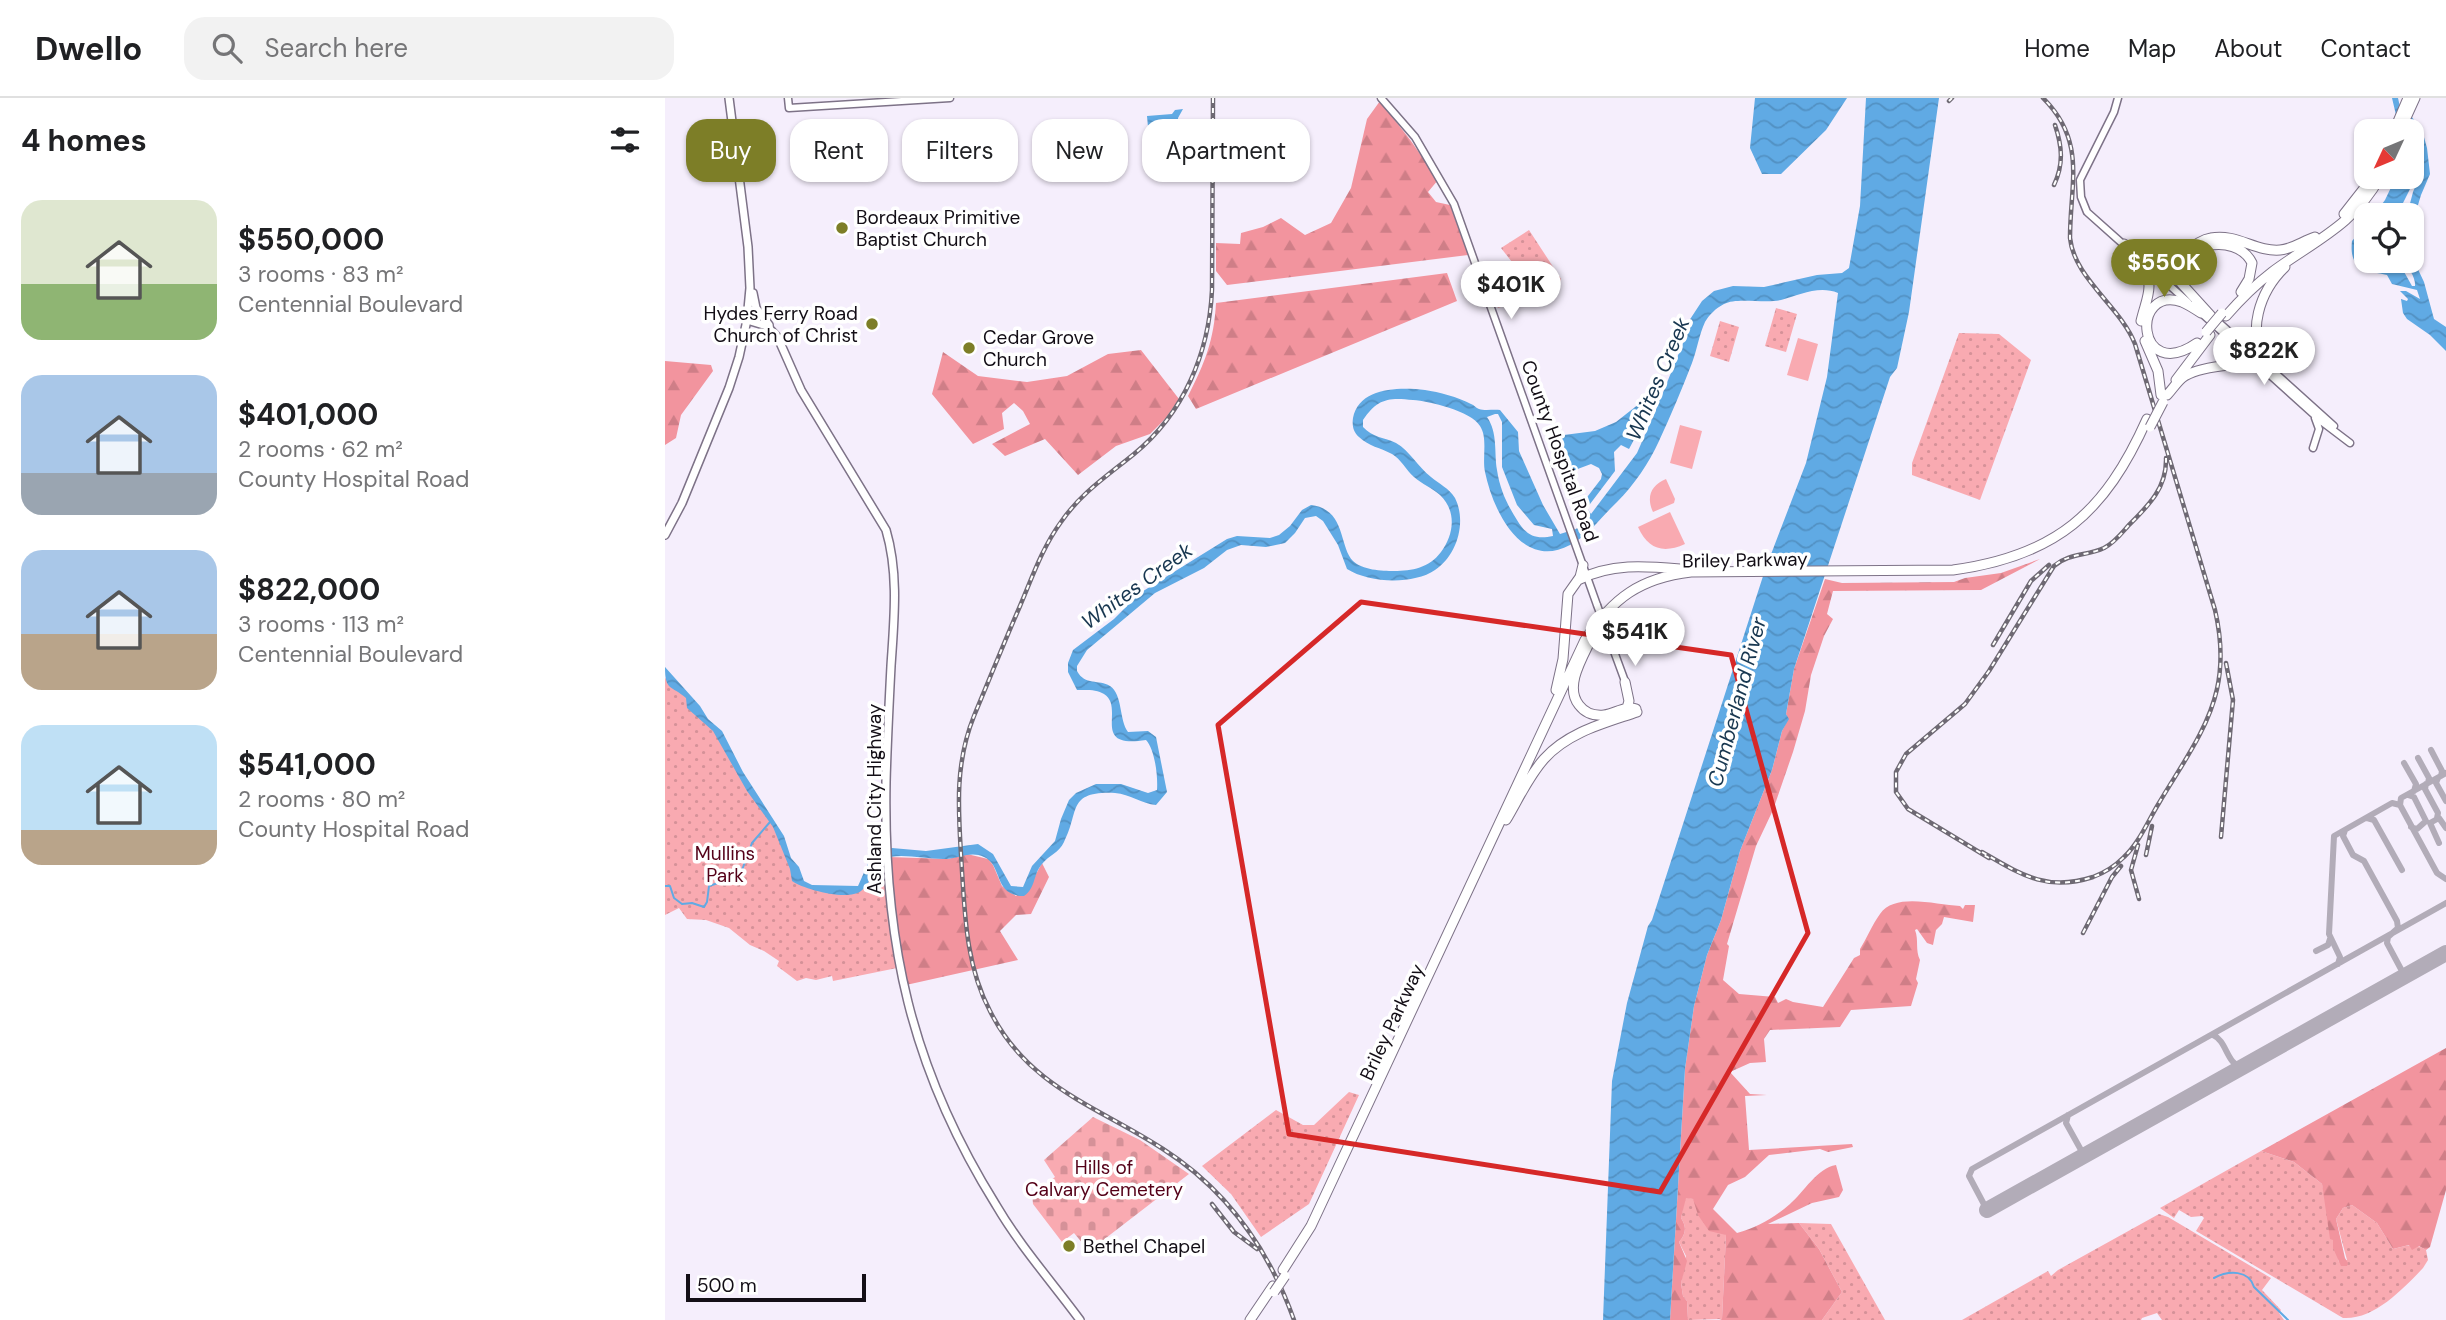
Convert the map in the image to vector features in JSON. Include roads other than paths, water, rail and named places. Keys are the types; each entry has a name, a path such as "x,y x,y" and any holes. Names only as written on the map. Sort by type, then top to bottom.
{"highway":[{"path":"2404,119 2410,101"},
{"name":"Briley Parkway","path":"2224,315 2241,292 2277,261 2315,237 2350,209 2364,189"},
{"path":"2266,366 2255,337 2266,290 2286,266 2344,226 2354,213"},
{"name":"Briley Parkway","path":"1284,1273 1309,1239 1583,652 1607,615 1651,585 1686,577 1953,570 2018,556 2041,546 2075,523 2103,495 2197,343 2258,283 2326,237 2354,213"},
{"path":"2125,244 2161,262 2174,258 2194,244 2214,237 2233,238 2276,251 2315,237"},
{"path":"2206,314 2181,283 2182,266 2193,253 2218,244 2245,251 2252,263 2249,279 2241,292"},
{"path":"2142,262 2150,278 2150,285 2141,327 2158,371 2163,398"},
{"path":"2197,343 2178,353 2161,351 2148,339 2146,321 2155,306 2169,300 2183,302 2206,314"},
{"name":"Briley Parkway","path":"2163,398 2208,333"},
{"path":"2228,365 2255,337"},
{"path":"2163,398 2187,375 2228,365 2247,363 2266,366"},
{"path":"1544,725 1556,691 1563,659 1568,594 1577,581 1582,561 1602,570"},
{"path":"1577,581 1602,570 1632,566 1707,571"},
{"name":"Briley Parkway","path":"1252,1318 1274,1289 1311,1226 1584,640 1611,606 1641,585 1675,574 1707,571 1722,574"},
{"path":"1594,633 1573,684 1574,697 1583,710 1594,715 1633,710"},
{"path":"1625,682 1633,710"},
{"path":"1503,824 1538,767 1555,748 1582,732 1633,710"}],"main road":[{"path":"665,536 682,503 724,403 747,320 750,276 748,247 730,98"},
{"path":"788,98 798,108"},
{"path":"788,98 789,108 950,98"},
{"name":"County Hospital Road","path":"1381,98 1415,137 1454,204 1625,682"},
{"path":"2117,98 2114,111 2081,177 2079,186 2083,207 2142,262 2206,314"},
{"path":"2103,228 2266,366 2350,443 2286,389"},
{"name":"Ashland City Highway","path":"750,276 756,308 778,338 801,390 882,521 891,548 895,582 886,864 894,939 904,990 922,1052 943,1107 996,1206 1080,1320"},
{"path":"747,320 771,329"},
{"path":"743,342 750,331 762,324"},
{"path":"2266,366 2317,420 2319,432 2313,448"}],"water":[{"path":"1755,98 1847,98 1826,130 1781,174 1762,174 1750,148"},
{"name":"Cumberland River","path":"1866,98 1939,98 1909,312 1897,368 1890,377 1794,669 1786,714 1789,719 1782,731 1772,770 1740,851 1694,1006 1685,1069 1670,1320 1603,1320 1612,1081 1627,1003 1648,926 1765,570 1806,463 1827,377 1838,293 1816,290 1774,301 1730,302 1713,312 1703,327 1692,363 1651,457 1641,473 1583,536 1570,545 1553,551 1538,550 1524,544 1503,519 1489,487 1484,466 1484,436 1475,421 1449,408 1420,401 1390,399 1378,404 1363,420 1363,427 1401,446 1426,473 1455,498 1460,528 1449,556 1435,570 1415,578 1391,580 1356,574 1347,569 1338,545 1323,521 1316,516 1305,518 1285,543 1266,547 1241,545 1227,550 1204,568 1155,593 1087,650 1077,666 1077,671 1084,679 1106,684 1114,690 1128,732 1148,731 1156,737 1167,792 1156,805 1115,793 1099,793 1082,800 1077,806 1062,846 1042,864 1031,889 1024,896 1007,891 990,861 975,855 947,859 897,856 882,859 867,884 855,894 827,893 792,881 773,827 747,791 713,731 687,708 686,698 670,687 666,680 665,667 700,706 708,719 722,731 743,772 784,836 791,858 799,867 804,881 812,885 858,886 870,859 880,850 892,848 926,851 978,844 993,854 1011,886 1023,887 1032,866 1055,841 1069,800 1076,793 1096,784 1121,784 1148,793 1157,790 1152,750 1146,740 1118,739 1113,733 1110,700 1098,691 1077,690 1068,672 1073,650 1114,619 1140,593 1227,539 1237,536 1270,538 1279,535 1302,510 1311,505 1330,513 1340,529 1349,555 1362,566 1384,571 1414,569 1431,562 1441,552 1451,531 1449,508 1440,495 1414,477 1395,456 1366,443 1357,435 1353,428 1353,418 1363,400 1382,391 1415,389 1448,395 1479,409 1500,410 1518,432 1519,451 1543,505 1560,534 1576,529 1584,522 1578,509 1602,474 1599,468 1591,464 1567,473 1555,445 1556,436 1595,431 1616,422 1644,400 1662,395 1683,343 1685,327 1702,301 1714,291 1733,286 1764,287 1817,275 1842,273 1849,268 1860,206","holes":["1653,404 1658,405 1637,453 1591,514 1587,508 1615,471 1614,452 1621,445 1629,449","1498,414 1502,422 1502,467 1517,505 1534,525 1552,529 1553,536 1536,537 1528,533 1520,525 1507,502 1498,477 1493,430 1487,417"]},
{"path":"2392,98 2398,98 2400,107 2413,119 2401,119 2396,115"},
{"path":"1183,109 1178,119 1147,119 1147,116 1172,114 1175,110"},
{"path":"2424,137 2427,148 2430,174 2424,188"},
{"path":"2390,189 2410,189 2403,203 2383,203"},
{"path":"2414,189 2424,189 2419,203 2410,203"},
{"path":"2354,239 2354,259 2352,250"},
{"path":"2380,273 2405,273 2412,286 2415,286 2411,273 2420,273 2434,319 2446,327 2446,351 2403,313 2401,299 2408,299 2400,291 2406,291 2420,299 2417,290 2392,284 2387,275"}],"waterway":[{"path":"665,886 670,886 674,898 682,904 692,903 704,907 709,886 730,879 742,870 752,843 770,822"},
{"path":"2214,1278 2232,1273 2248,1277 2254,1287 2288,1320"}],"railway":[{"path":"1213,98 1212,290 1206,336 1199,359 1180,401 1167,420 1152,438 1077,502 1054,532 1038,563 967,735 959,793 963,889 966,925 976,978 990,1011 1006,1037 1024,1059 1044,1077 1163,1149 1207,1183 1226,1203 1258,1246 1284,1294 1294,1320"},
{"path":"1949,101 1952,98"},
{"path":"1982,852 2021,874 2061,883 2093,877 2117,863 2139,839 2193,748 2213,704 2221,659 2215,610 2135,344 2119,317 2088,279 2073,252 2070,238 2073,181 2071,147 2057,114 2043,98"},
{"path":"2054,185 2061,155 2055,125"},
{"path":"1989,858 1908,809 1896,792 1896,772 1906,754 1965,704 1989,671 2054,566 2066,559 2108,546 2149,504 2160,487 2166,458"},
{"path":"1993,645 2031,581 2049,565"},
{"path":"2221,837 2233,700 2226,663"},
{"path":"2146,855 2152,826"},
{"path":"2138,845 2131,870 2139,899"},
{"path":"2083,933 2112,877 2121,866"},
{"path":"1212,1204 1234,1232 1257,1249"}],"place":[{"name":"Bordeaux Primitive Baptist Church","path":"842,228"},
{"name":"Hydes Ferry Road Church of Christ","path":"872,324"},
{"name":"Cedar Grove Church","path":"969,348"},
{"name":"Bethel Chapel","path":"1069,1246"}],"water label":[{"name":"Whites Creek","path":"1658,379"},
{"name":"Whites Creek","path":"1137,586"}],"park label":[{"name":"Mullins Park","path":"725,864"},
{"name":"Hills of Calvary Cemetery","path":"1104,1178"}]}
